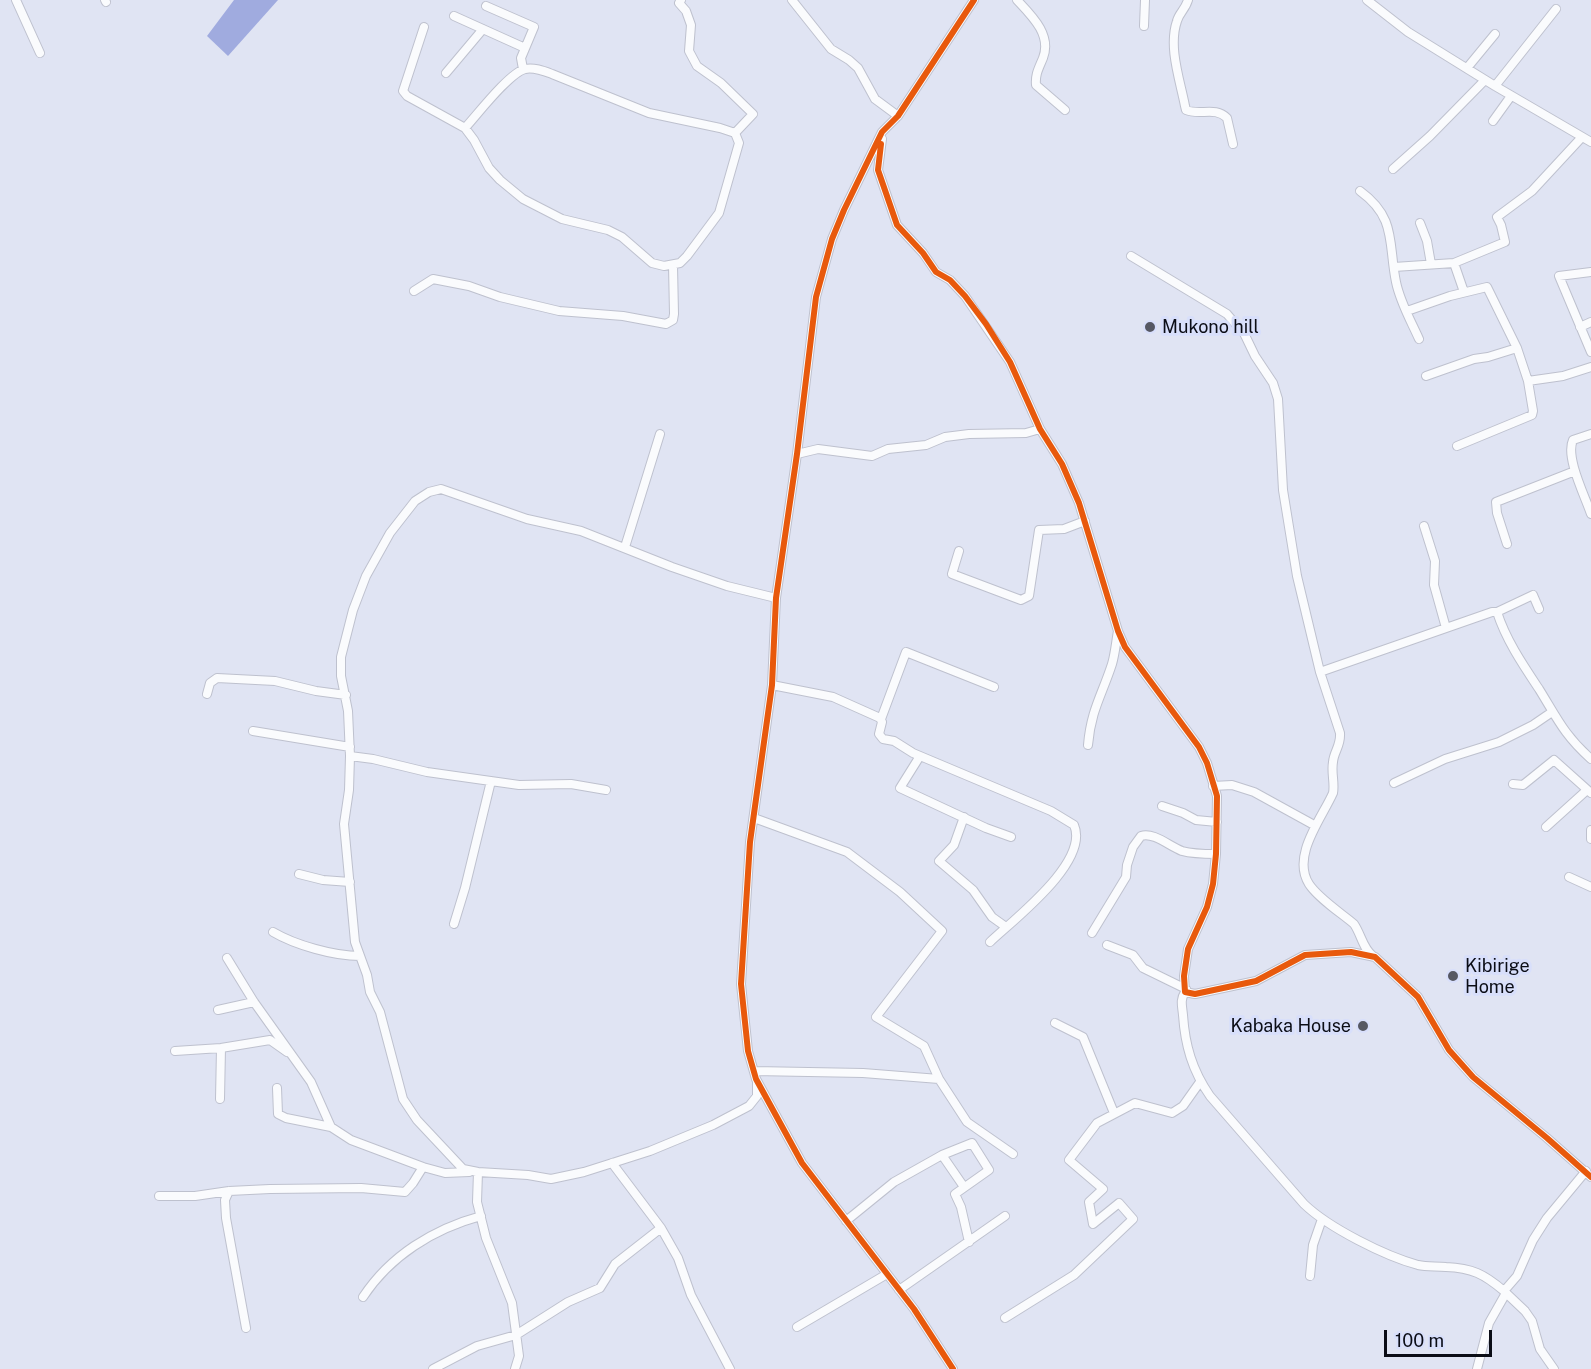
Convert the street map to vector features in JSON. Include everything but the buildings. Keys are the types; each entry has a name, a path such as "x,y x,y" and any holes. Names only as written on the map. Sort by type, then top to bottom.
{"street":[{"path":"16,0 40,53"},
{"path":"681,0 679,3 686,11 691,26 689,51 696,66 721,83 753,114 735,133"},
{"path":"792,0 831,49 858,68 875,99 898,116"},
{"path":"953,1369 900,1290 802,1163 755,1075 748,1052 741,984 750,842 772,685 776,598 797,454 816,297 832,239 882,132 898,116 974,0"},
{"path":"1017,0 1030,14 1046,42 1047,48 1037,68 1036,86 1065,110"},
{"path":"1144,26 1145,0"},
{"path":"1188,0 1185,10 1177,18 1174,36 1186,110 1216,111 1224,114 1233,144"},
{"path":"1367,0 1391,21 1511,96 1588,139 1532,191 1497,217 1505,242 1454,263 1394,267"},
{"path":"1378,9 1383,0"},
{"path":"486,6 534,27 521,58 523,69"},
{"path":"1495,86 1556,9"},
{"path":"454,16 525,48"},
{"path":"424,27 403,91 407,96 465,128 489,168 523,199 562,219 608,230 622,237 652,263 664,266 673,265 680,263 687,256 718,213 739,143 735,133 649,113 536,69 523,69 498,89 465,128"},
{"path":"446,73 483,29"},
{"path":"1467,68 1495,34"},
{"path":"1393,169 1462,105 1485,80"},
{"path":"1493,121 1511,96"},
{"path":"882,132 878,170 897,225 923,253 936,273 950,280 965,296 1010,362 1079,503 1118,632 1125,647 1199,747 1207,764 1217,796 1214,884 1207,907 1188,949 1184,976 1186,991 1181,1002 1185,1042 1200,1082 1304,1204 1322,1218 1374,1248 1395,1257 1419,1265 1474,1271 1487,1277 1525,1311 1532,1321 1540,1348 1554,1369"},
{"path":"1360,191 1372,200 1389,226 1396,283 1419,339"},
{"path":"1420,223 1427,241 1431,264"},
{"path":"1131,256 1227,314 1242,329 1255,356 1273,384 1278,399 1283,490 1297,576 1320,672 1340,741 1332,764 1335,787 1314,828 1305,855 1306,880 1316,892 1354,924 1368,952 1418,997 1449,1050 1473,1077 1588,1174 1547,1218 1533,1240 1517,1276 1505,1292 1489,1323 1477,1369"},
{"path":"1454,263 1464,292"},
{"path":"414,291 433,279 469,286 500,297 559,311 623,316 666,324 673,320 674,316 673,265"},
{"path":"1591,272 1559,276 1591,352"},
{"path":"1407,311 1484,287 1489,289 1517,348 1528,381 1532,415 1457,446"},
{"path":"1580,327 1591,322"},
{"path":"1426,376 1474,359 1517,348"},
{"path":"1528,381 1563,376 1591,367"},
{"path":"797,454 818,449 872,456 888,449 926,445 945,437 969,434 1026,433 1041,429"},
{"path":"625,547 660,434"},
{"path":"1591,434 1577,437 1570,447 1575,471 1591,514"},
{"path":"1507,544 1497,513 1496,502 1575,471"},
{"path":"474,1172 463,1168 417,1120 403,1100 380,1012 370,992 355,942 344,824 349,790 350,751 346,695 341,676 341,657 353,610 363,584 390,533 405,512 422,495 441,489 527,519 581,531 727,586 776,598"},
{"path":"959,551 952,574 1022,600 1029,596 1039,530 1064,529 1085,521"},
{"path":"1424,526 1435,561 1434,585 1446,628"},
{"path":"1320,672 1497,612 1533,595 1539,609"},
{"path":"1497,612 1512,648 1552,712 1572,742 1591,759"},
{"path":"1088,745 1089,726 1094,706 1112,663 1118,632"},
{"path":"990,942 1053,884 1068,864 1075,838 1075,827 1071,822 1051,811 920,756 894,741 881,738 879,734 881,719 906,652 993,687"},
{"path":"207,694 210,683 217,678 275,681 316,691 346,695"},
{"path":"772,685 833,697 881,719"},
{"path":"1394,783 1445,759 1499,742 1533,725 1552,712"},
{"path":"254,731 350,751 427,772 519,785 571,784 606,790"},
{"path":"920,756 900,788 986,828 1011,837"},
{"path":"1513,784 1523,786 1554,760 1589,791 1546,827"},
{"path":"454,924 491,781"},
{"path":"1213,786 1232,785 1254,792 1314,825 1314,828"},
{"path":"1162,806 1196,820 1217,822"},
{"path":"964,817 954,845 939,861 973,890 992,916 1006,927"},
{"path":"754,818 847,852 900,892 942,931 876,1017 924,1046 939,1079 968,1122 1013,1154"},
{"path":"1591,830 1591,839"},
{"path":"1092,933 1126,877 1133,847 1141,836 1149,836 1182,851 1200,855 1216,854"},
{"path":"299,874 323,880 350,882"},
{"path":"1569,877 1591,887"},
{"path":"273,932 312,947 360,956"},
{"path":"1107,945 1133,955 1143,968 1195,994 1256,981 1305,955 1339,952 1360,953 1375,957"},
{"path":"227,958 254,1002 311,1082 332,1127"},
{"path":"218,1010 254,1002"},
{"path":"1055,1023 1083,1038 1114,1113"},
{"path":"270,1040 273,1036 273,1029"},
{"path":"175,1051 221,1048 270,1040 291,1054"},
{"path":"220,1099 221,1048"},
{"path":"755,1075 863,1073 939,1079"},
{"path":"277,1088 278,1114 286,1118 332,1127 351,1140 423,1167 445,1173 528,1175 551,1179 651,1151 712,1125 749,1106 757,1096 755,1075"},
{"path":"1005,1318 1074,1275 1132,1219 1119,1203 1093,1224 1089,1202 1103,1189 1069,1160 1097,1123 1136,1103 1172,1113 1183,1106 1200,1082"},
{"path":"846,1221 894,1182 942,1155 972,1143 989,1170 955,1194 969,1242"},
{"path":"942,1155 964,1187"},
{"path":"612,1163 661,1228 678,1258 691,1295 730,1369"},
{"path":"159,1196 195,1196 229,1191 361,1188 405,1192 423,1167"},
{"path":"474,1172 477,1202 486,1238 512,1303 519,1356 515,1369"},
{"path":"229,1191 225,1200 226,1218 246,1328"},
{"path":"363,1297 383,1271 411,1248 433,1233 481,1216"},
{"path":"900,1290 1005,1216"},
{"path":"1310,1276 1313,1245 1322,1218"},
{"path":"434,1369 477,1346 516,1335 568,1302 600,1288 615,1264 661,1228"},
{"path":"797,1326 887,1274"}],"water":[{"path":"234,0 278,0 228,56 207,36"}],"cycle path":[{"path":"953,1369 914,1309 802,1163 756,1079 748,1051 741,984 750,842 772,685 776,598 797,454 816,297 832,239 882,132 898,116 974,0"},
{"path":"881,144 878,170 897,225 923,253 936,272 950,280 965,296 1010,362 1040,429 1062,464 1079,503 1125,647 1199,747 1207,763 1217,796 1216,854 1213,884 1207,907 1188,949 1184,976 1185,992 1195,994 1256,981 1305,955 1351,952 1375,957 1418,997 1449,1050 1473,1077 1591,1177"}],"place":[{"name":"Mukono hill","path":"1150,327"},
{"name":"Kibirige Home","path":"1453,976"},
{"name":"Kabaka House","path":"1363,1026"}]}
